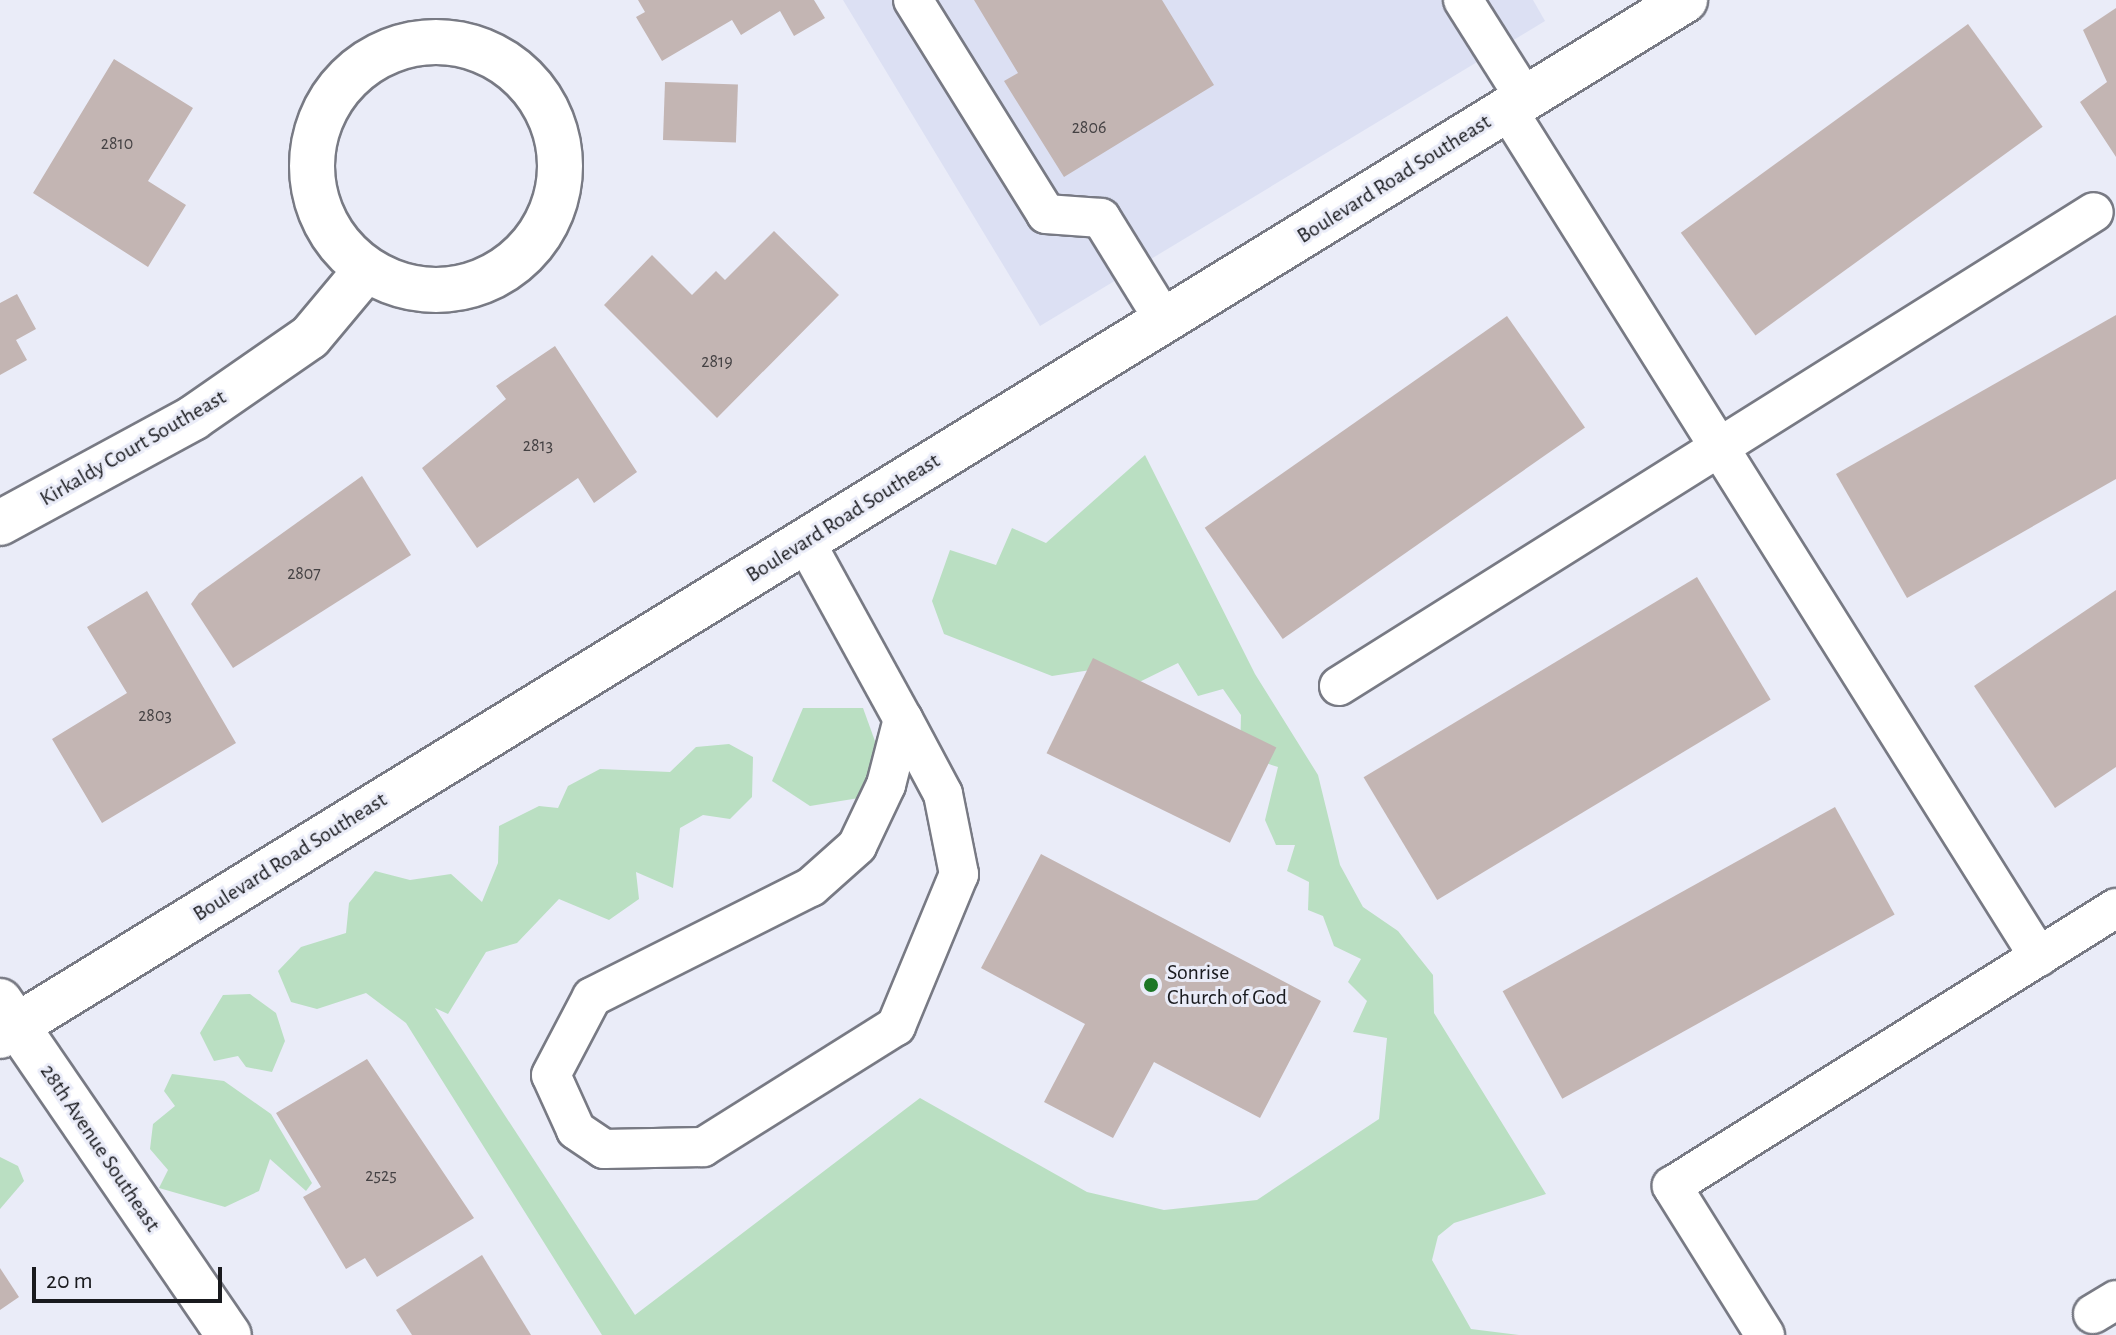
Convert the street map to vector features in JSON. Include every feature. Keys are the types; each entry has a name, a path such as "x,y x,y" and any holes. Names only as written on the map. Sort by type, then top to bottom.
{"street":[{"name":"Boulevard Road Southeast","path":"5,1021 805,541 1685,0"},
{"path":"413,43 455,43 496,56 527,81 549,115 560,154 557,194 543,231 517,262 482,283 443,291 403,287 366,270 335,242 316,203 310,162 319,120 341,84 373,57 413,43"},
{"name":"Kirkaldy Court Southeast","path":"0,523 193,418 310,337 366,270"},
{"name":"28th Avenue Southeast","path":"5,1021 229,1335"}],"lane":[{"path":"913,0 1046,214 1101,218 1164,320"},
{"path":"1463,0 1516,104 1719,447 2039,957"},
{"path":"1339,686 2094,212"},
{"path":"805,541 903,719 943,794 959,874 896,1026 703,1147 604,1149 576,1130 551,1075 592,997 811,887 857,846 886,785 903,719"},
{"path":"1765,1335 1672,1186 2116,908"}],"shaded area":[{"path":"843,0 1533,0 1545,21 1040,326"}],"green space":[{"path":"1145,455 1255,674 1318,775 1340,865 1363,907 1398,931 1433,975 1434,1013 1546,1194 1454,1223 1438,1236 1432,1260 1471,1329 1519,1335 602,1335 406,1023 366,993 317,1009 291,1002 278,971 301,947 346,933 349,903 375,871 410,880 451,874 482,902 498,863 499,826 539,806 558,808 568,786 600,769 670,772 696,747 729,744 753,757 752,797 730,819 703,815 680,828 673,888 636,872 639,899 609,920 559,899 517,943 486,952 448,1014 435,1008 635,1315 920,1098 1087,1192 1164,1210 1257,1200 1379,1119 1387,1038 1353,1032 1367,1001 1348,982 1361,959 1334,946 1323,916 1308,910 1309,882 1287,871 1295,845 1276,845 1265,820 1278,767 1240,755 1241,715 1223,689 1198,696 1178,663 1117,693 1097,669 1052,676 944,634 932,601 950,550 996,565 1012,528 1046,543"},
{"path":"803,708 863,708 880,755 865,797 810,806 772,781"},
{"path":"250,994 276,1013 285,1041 272,1072 246,1067 238,1056 214,1061 200,1033 223,995"},
{"path":"172,1074 224,1081 271,1114 312,1183 306,1191 270,1159 259,1191 225,1207 159,1188 168,1170 150,1149 153,1124 175,1106 164,1091"},
{"path":"0,1157 18,1166 24,1181 0,1209"}],"building":[{"path":"638,0 814,0 825,18 794,36 780,11 741,35 732,20 662,61 636,17 645,12"},
{"path":"974,0 1162,0 1214,85 1064,177 1004,81 1018,73"},
{"path":"2116,8 2116,157 2080,102 2107,82 2083,30"},
{"path":"1968,24 2043,127 1755,335 1681,233"},
{"path":"114,59 193,108 148,181 186,205 148,267 33,193"},
{"path":"665,82 738,85 736,143 663,140"},
{"path":"774,231 839,295 717,418 604,305 652,255 692,295 716,271 725,280"},
{"path":"17,294 36,329 16,340 27,360 0,375 0,303"},
{"path":"2116,315 2116,479 1907,598 1836,474"},
{"path":"1507,316 1585,427 1283,639 1205,528"},
{"path":"555,346 637,472 594,503 578,478 477,548 422,468 506,399 496,386"},
{"path":"362,476 411,555 233,668 191,604 199,593"},
{"path":"1697,577 1771,700 1437,900 1364,777"},
{"path":"2116,590 2116,767 2055,808 1974,686"},
{"path":"147,591 236,743 102,823 52,739 127,693 87,627"},
{"path":"1093,658 1276,747 1230,843 1047,753"},
{"path":"1835,807 1895,915 1562,1099 1503,991"},
{"name":"Sonrise Church of God","path":"1041,854 1321,1001 1260,1118 1154,1062 1113,1138 1044,1102 1085,1024 981,968"},
{"path":"367,1059 474,1218 377,1277 365,1258 346,1269 303,1197 321,1187 276,1113"},
{"path":"482,1255 531,1335 412,1335 396,1310"},
{"path":"0,1268 19,1297 0,1310"}],"place":[{"name":"Sonrise Church of God","path":"1151,985"}]}
